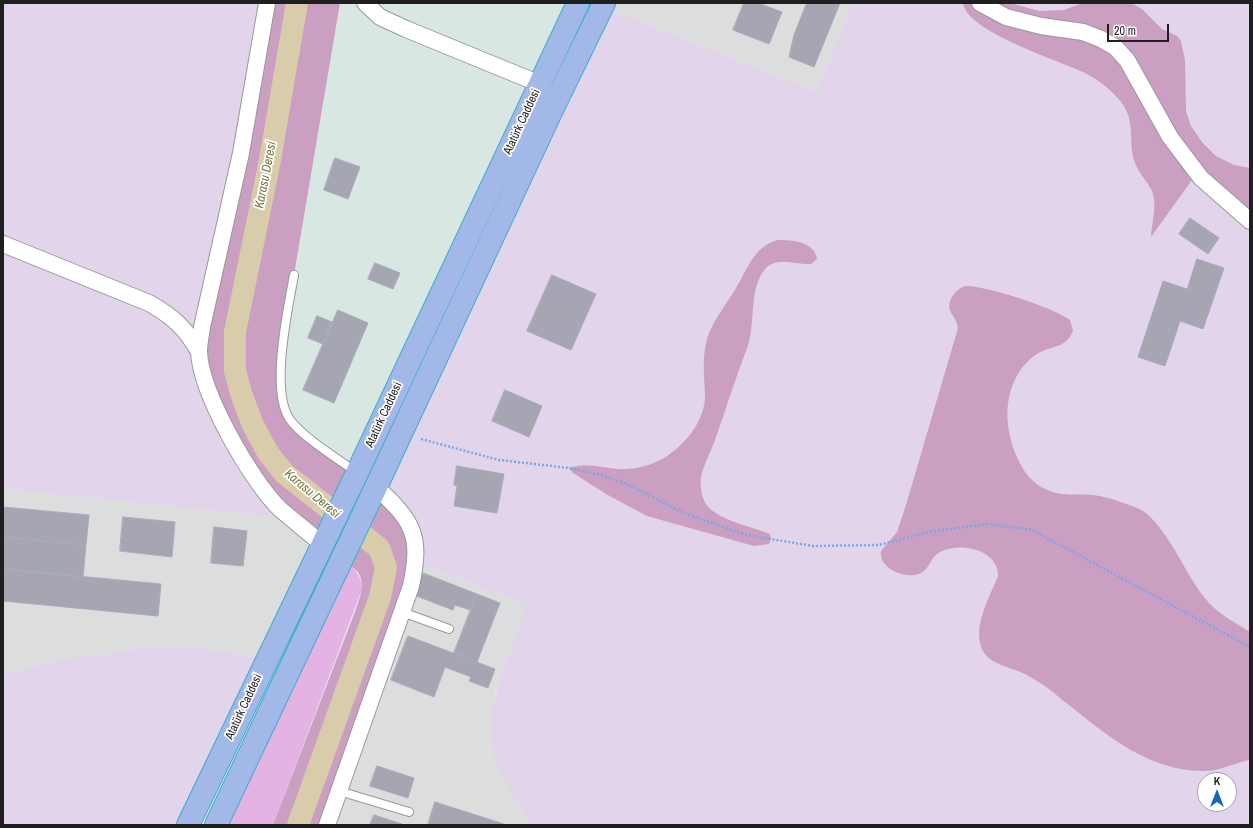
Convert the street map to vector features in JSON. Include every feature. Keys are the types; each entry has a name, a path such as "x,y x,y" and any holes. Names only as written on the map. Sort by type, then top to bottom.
{"highway":[{"name":"Atatürk Caddesi","path":"188,825 357,473 578,3"},
{"name":"Atatürk Caddesi","path":"216,825 401,434 550,112 604,3"}],"street":[{"path":"199,352 202,327 241,153 267,3"},
{"path":"365,3 380,17 540,84"},
{"path":"980,3 1006,17 1042,26 1083,32 1101,39 1115,48 1127,60 1170,137 1201,178 1250,221"},
{"path":"3,244 149,303 166,312 180,324 190,335 199,352 212,399 224,426 239,453 279,508 322,544"},
{"path":"327,825 411,586 416,562 415,541 412,531 398,508 376,487"}],"lane":[{"path":"294,275 282,360 282,396 286,412 291,421 301,430 357,473"},
{"path":"402,612 449,629"},
{"path":"339,791 409,812"}],"path":[{"path":"401,434 499,460 569,468 601,475 627,484 686,514 740,532 813,546 879,545 928,532 988,524 1032,530 1250,647"}],"shaded area":[{"path":"3,3 267,3 279,508 267,516 3,489"},
{"path":"267,3 340,3 294,275 281,378 291,421 376,487 398,508 416,553 327,825 273,825 356,609 362,590 362,581 358,572 279,508 212,399 202,327"},
{"path":"340,3 578,3 357,473 301,430 286,412 281,378 294,275"},
{"path":"604,3 852,3 817,92 602,6"},
{"path":"852,3 1250,3 1250,825 532,825 495,764 491,739 493,706 501,675 527,605 416,562 376,487 602,6 817,92"},
{"path":"963,3 1010,3 1039,11 1064,10 1083,3 1131,3 1142,9 1162,29 1177,36 1181,41 1185,60 1186,111 1191,126 1202,142 1216,156 1234,165 1250,168 1250,221 1197,173 1151,237 1154,212 1153,194 1134,160 1129,116 1126,109 1117,97 1099,81 1083,72 1014,44 995,34 979,24 968,14"},
{"path":"777,240 795,241 807,245 812,248 817,259 811,264 787,262 775,263 769,265 759,278 754,298 749,341 701,477 701,490 703,498 713,511 722,517 770,534 771,539 769,544 754,546 647,516 606,494 573,473 569,468 581,465 623,469 647,465 672,453 686,439 698,422 704,404 705,346 710,331 754,256 764,247"},
{"path":"965,286 987,289 1019,298 1050,309 1070,320 1073,331 1068,340 1062,344 1045,350 1030,359 1022,367 1011,389 1007,413 1010,436 1015,453 1029,477 1043,488 1062,494 1092,495 1107,498 1134,507 1146,513 1165,534 1201,593 1210,604 1224,616 1250,632 1249,760 1208,771 1182,769 1164,765 1130,750 1114,740 1050,689 1034,679 991,660 983,651 979,633 983,613 998,576 997,567 985,554 977,550 967,548 958,547 948,549 937,554 927,568 921,573 913,575 894,571 890,569 883,561 881,551 897,532 958,328 950,310 950,302 953,295"},
{"path":"3,489 267,516 279,508 322,544 265,661 227,652 169,645 64,659 3,675"},
{"path":"342,559 359,575 362,589 273,825 216,825"},
{"path":"416,562 527,605 495,694 491,739 493,753 532,825 327,825"},
{"path":"169,645 227,652 265,661 188,825 3,825 3,675 64,659"}],"building":[{"path":"744,3 758,3 782,12 769,44 733,30"},
{"path":"807,3 840,3 814,67 789,57 794,35"},
{"path":"335,158 360,167 348,199 324,190"},
{"path":"1190,218 1219,238 1208,254 1179,234"},
{"path":"1197,259 1224,268 1203,329 1180,321 1165,366 1138,357 1163,281 1187,289"},
{"path":"375,263 400,273 393,289 368,279"},
{"path":"552,275 596,294 571,350 527,331"},
{"path":"338,310 368,323 334,403 303,390"},
{"path":"317,316 332,322 323,344 308,338"},
{"path":"505,390 542,406 529,437 492,421"},
{"path":"457,466 504,474 497,513 454,506 457,486 454,485"},
{"path":"3,507 89,515 86,545 3,537"},
{"path":"123,517 175,522 172,557 120,551"},
{"path":"214,527 247,531 243,566 211,563"},
{"path":"3,537 86,545 83,577 3,569"},
{"path":"3,569 161,584 158,616 3,601"},
{"path":"423,573 477,594 470,610 455,605 453,610 414,595"},
{"path":"477,594 500,603 477,662 454,653"},
{"path":"408,636 495,669 488,688 469,681 471,677 445,667 434,697 391,680"},
{"path":"377,766 414,778 408,798 370,786"},
{"path":"435,802 507,825 428,825"},
{"path":"374,815 402,824 370,825"}],"waterway":[{"name":"Karasu Deresi","path":"297,3 270,160 235,332 235,371 252,423 268,453 284,473 379,548 386,567 380,597 298,825"}]}
